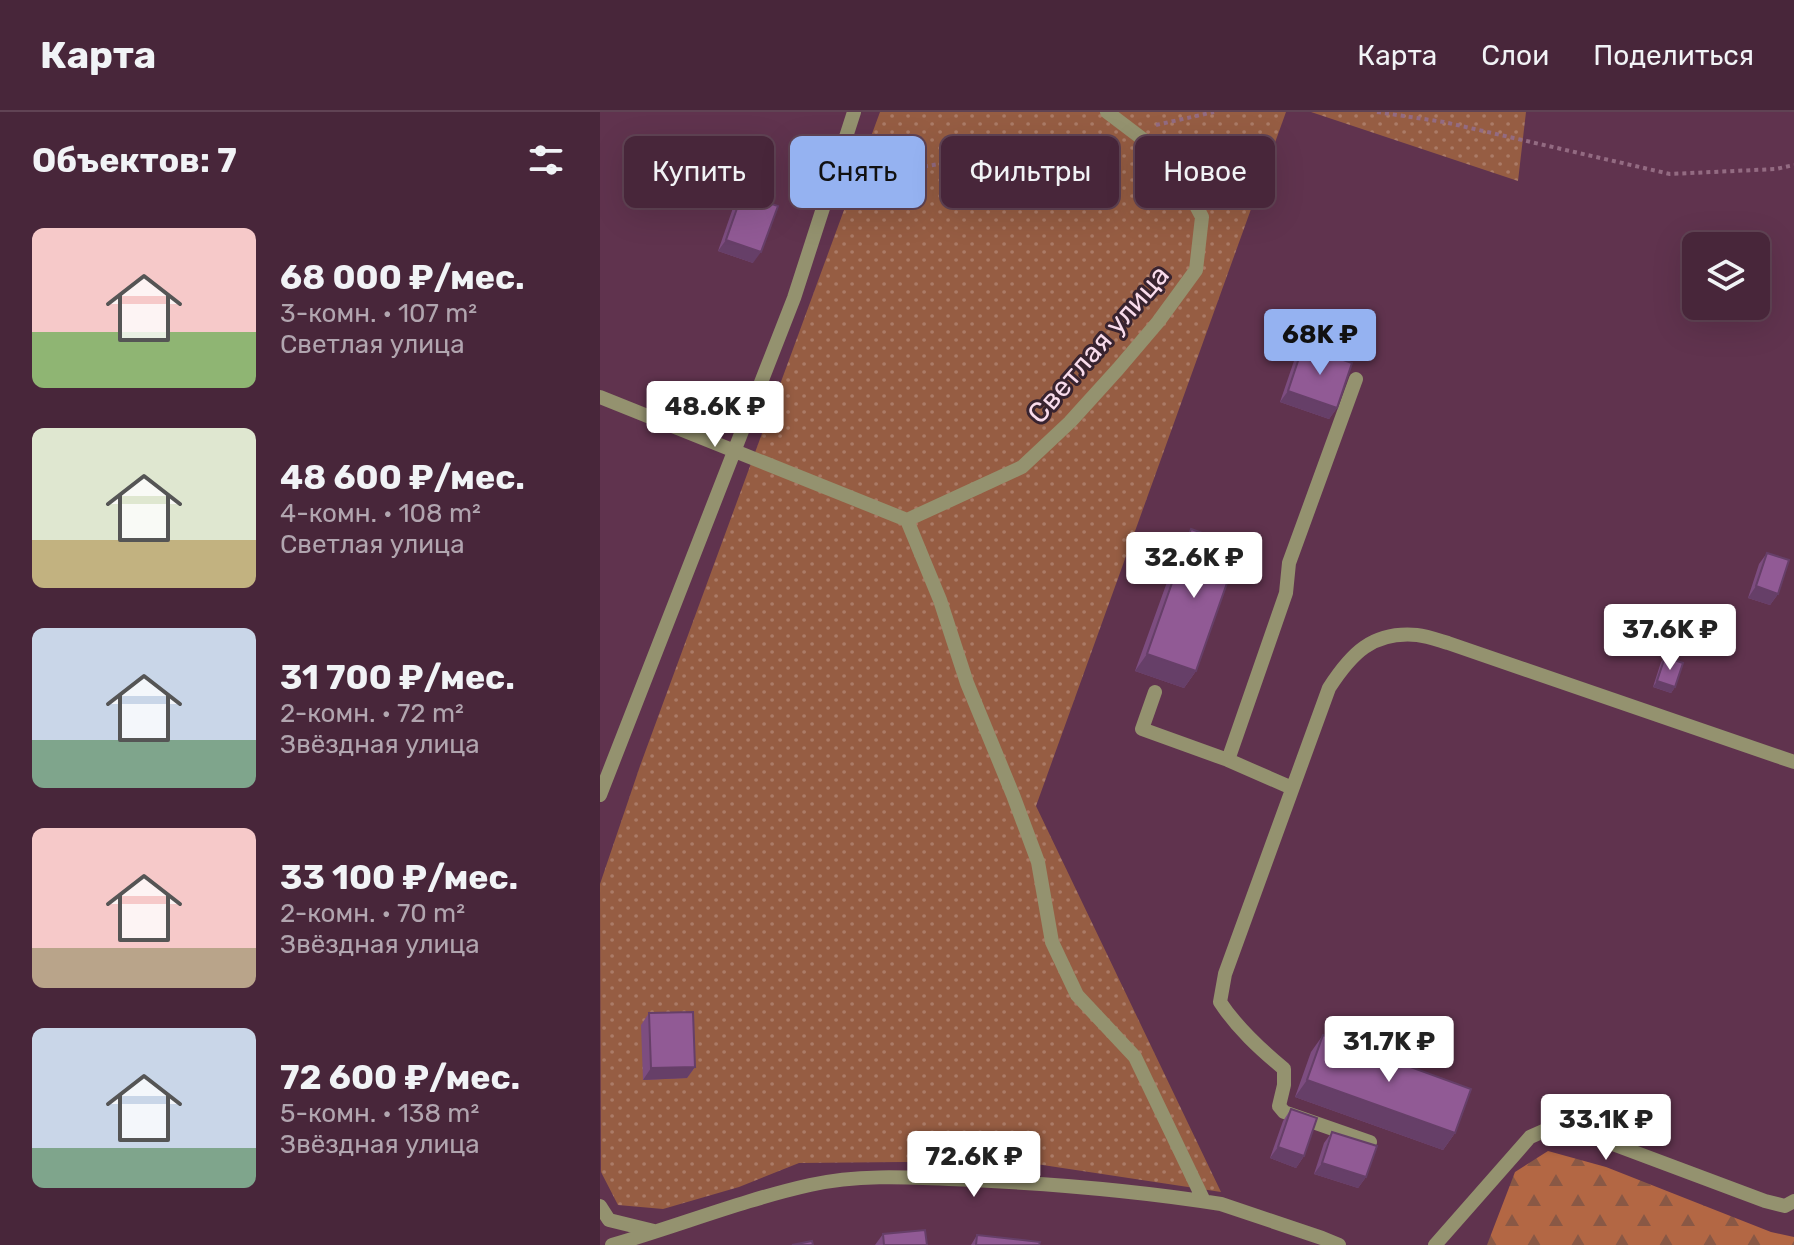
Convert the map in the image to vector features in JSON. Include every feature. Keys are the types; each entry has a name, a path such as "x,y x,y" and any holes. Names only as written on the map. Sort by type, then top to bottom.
{"street":[{"path":"846,136 854,112"},
{"name":"Светлая улица","path":"907,520 1022,467 1070,422 1118,369 1196,270 1202,217 1173,162 1107,112"},
{"path":"600,795 794,298 823,208"},
{"path":"1228,760 1286,593 1289,563 1356,379"},
{"path":"600,397 907,520 1038,862 1052,942 1077,995 1135,1057 1204,1201"},
{"path":"1370,1142 1284,1112 1279,1106 1284,1069 1249,1037 1220,1002 1225,974 1329,688 1343,666 1364,645 1390,635 1418,635 1448,643 1794,762"},
{"path":"1155,692 1142,729 1228,760 1292,788"},
{"path":"1435,1245 1530,1137 1548,1129 1570,1128 1765,1201 1785,1206 1794,1201"},
{"path":"612,1245 811,1185 885,1176 1114,1189 1204,1201 1221,1204 1339,1245"},
{"path":"600,1206 609,1220 657,1232"}],"path":[{"path":"925,167 1054,145 1214,112"},
{"path":"1377,112 1444,122 1670,174 1776,169 1794,165"}],"shaded area":[{"path":"880,112 1286,112 1275,143 1275,136 1135,136 1135,208 1251,208 1036,806 1221,1192 1036,1164 799,1163 739,1187 663,1209 618,1205 601,1172 600,884 640,766 845,208 925,208 925,136 871,136"},
{"path":"1311,112 1526,112 1518,181"}],"green space":[{"path":"1548,1151 1606,1167 1771,1232 1794,1237 1794,1245 1487,1245 1515,1172"}],"building":[{"path":"778,206 761,252 726,240 737,208"},
{"path":"1303,346 1352,363 1337,408 1288,391"},
{"path":"1191,529 1240,546 1196,671 1147,654"},
{"path":"1767,553 1789,560 1778,594 1756,586"},
{"path":"1665,657 1683,663 1675,687 1657,681"},
{"path":"693,1012 695,1067 651,1068 649,1013"},
{"path":"1323,1035 1471,1089 1455,1133 1307,1080"},
{"path":"1291,1109 1317,1118 1304,1156 1278,1147"},
{"path":"1332,1132 1377,1146 1366,1177 1322,1163"},
{"path":"925,1230 927,1245 884,1245 883,1234"},
{"path":"977,1235 1040,1242 1039,1245 976,1245"},
{"path":"812,1241 813,1245 792,1245"}]}
